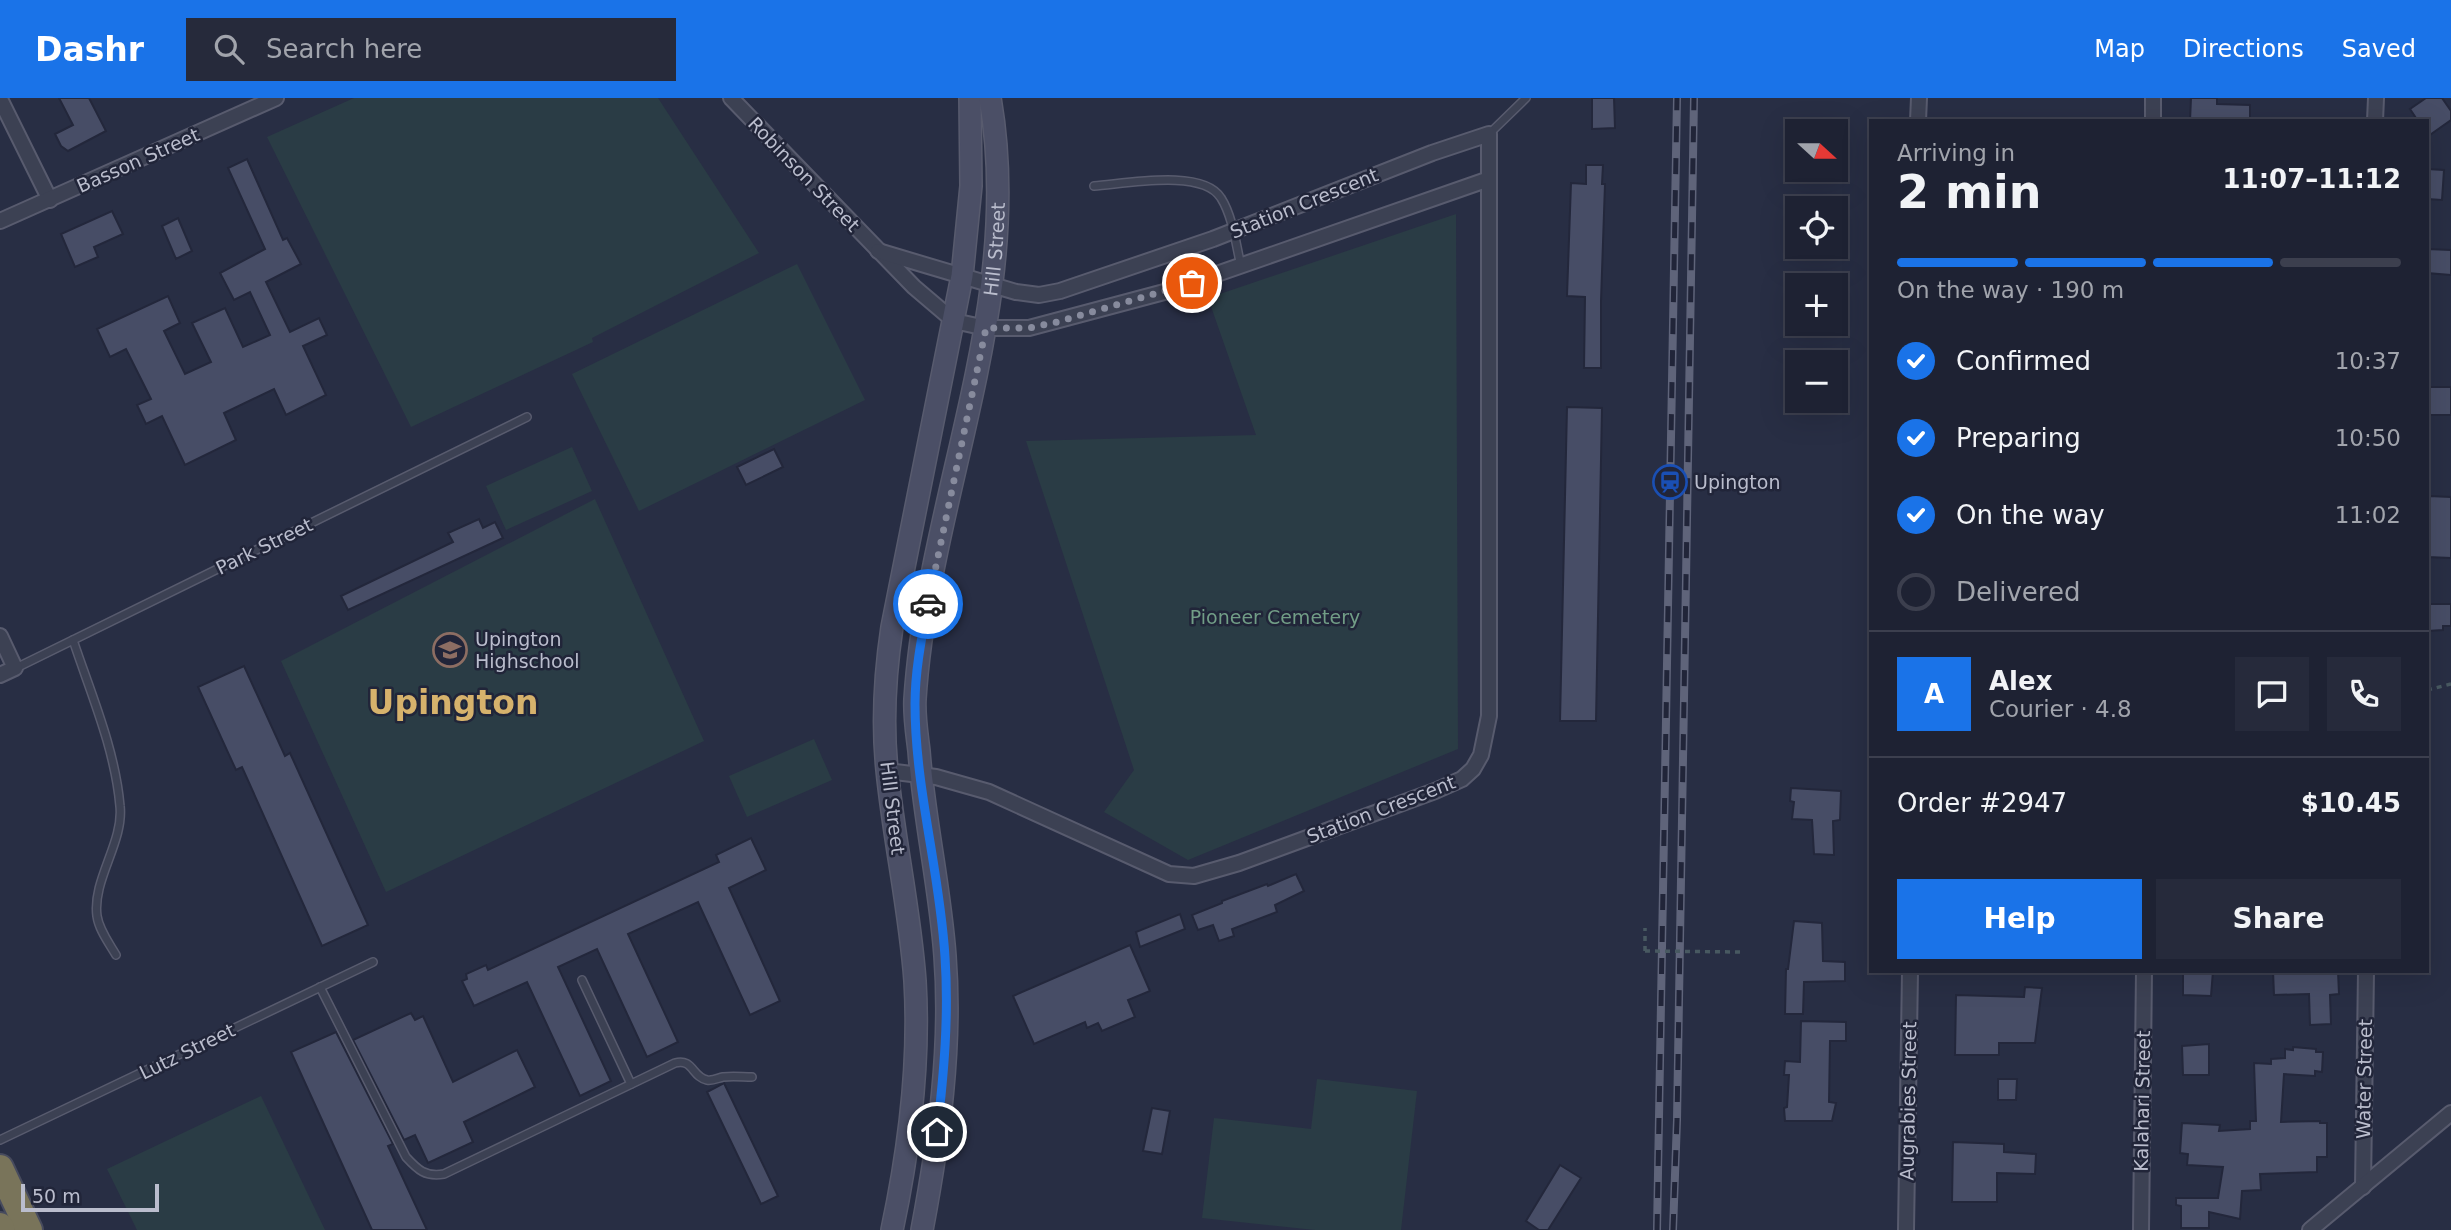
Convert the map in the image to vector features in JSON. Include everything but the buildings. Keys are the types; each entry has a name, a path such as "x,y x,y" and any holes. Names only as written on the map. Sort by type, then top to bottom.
{"highway":[{"path":"0,1168 29,1230"}],"street":[{"path":"240,98 247,112"},
{"name":"Basson Street","path":"0,221 276,98"},
{"name":"Robinson Street","path":"731,98 878,251 954,321"},
{"name":"Hill Street","path":"892,1230 912,1098 917,1022 907,912 887,771 885,705 888,648 962,276 971,186 970,98"},
{"name":"Hill Street","path":"922,1230 937,1132 947,1027 945,954 920,774 915,703 920,651 932,580 993,285 997,223 995,145 990,98"},
{"path":"1918,119 1919,98"},
{"path":"2153,98 2153,119"},
{"path":"2375,119 2376,98"},
{"path":"0,99 50,200"},
{"name":"Station Crescent","path":"887,771 920,774 1003,797 1155,868 1184,877 1202,874 1265,853 1436,791 1468,774 1481,755 1489,716 1489,134 1432,153 1232,232 1060,291 1040,295 1016,292 962,276"},
{"name":"Station Crescent","path":"954,321 986,328 1029,328 1057,322 1242,267 1489,179"},
{"name":"Robinson Street","path":"878,251 962,276"},
{"path":"0,636 15,668"},
{"name":"Park Street","path":"0,676 15,668"},
{"name":"Augrabies Street","path":"1906,1230 1909,973"},
{"name":"Kalahari Street","path":"2141,1230 2144,973"},
{"name":"Water Street","path":"2363,1187 2366,973"},
{"path":"2310,1230 2451,1113"}],"lane":[{"path":"1489,134 1526,98"},
{"path":"1094,186 1175,180 1206,186 1221,197 1242,267"},
{"name":"Park Street","path":"15,668 527,417"},
{"path":"72,640 116,771 121,809 119,827 98,900 97,916 116,955"},
{"name":"Lutz Street","path":"0,1140 373,962"},
{"path":"582,980 631,1084"},
{"path":"320,987 406,1157 421,1172 433,1176 444,1174 682,1061 687,1062 699,1076 707,1080 752,1077"}],"path":[{"path":"2429,690 2451,684"},
{"path":"1645,928 1645,951 1741,952"}],"green space":[{"path":"354,98 658,98 759,253 592,338 593,342 411,427 267,137"},
{"name":"Pioneer Cemetery","path":"1456,214 1458,749 1188,860 1104,812 1134,770 1026,441 1256,435 1208,298"},
{"path":"797,264 865,400 639,511 572,374"},
{"path":"572,447 592,491 506,530 486,486"},
{"path":"595,499 704,741 386,892 281,661"},
{"path":"814,739 832,780 747,817 729,776"},
{"path":"1317,1079 1417,1091 1401,1230 1315,1230 1202,1218 1214,1118 1311,1129"},
{"path":"261,1096 325,1230 137,1230 107,1169"}],"railway":[{"path":"1657,1230 1677,98"},
{"path":"1673,1230 1694,98"}],"way so far":[{"path":"928,604 986,328 1029,328 1057,322 1192,283"}],"place":[{"name":"Upington","path":"1670,482"},
{"name":"Upington Highschool","path":"450,650"}],"district":[{"name":"Upington","path":"453,702"}],"route":[{"path":"928,604 915,703 920,774 945,954 946,1063 937,1132"}]}
